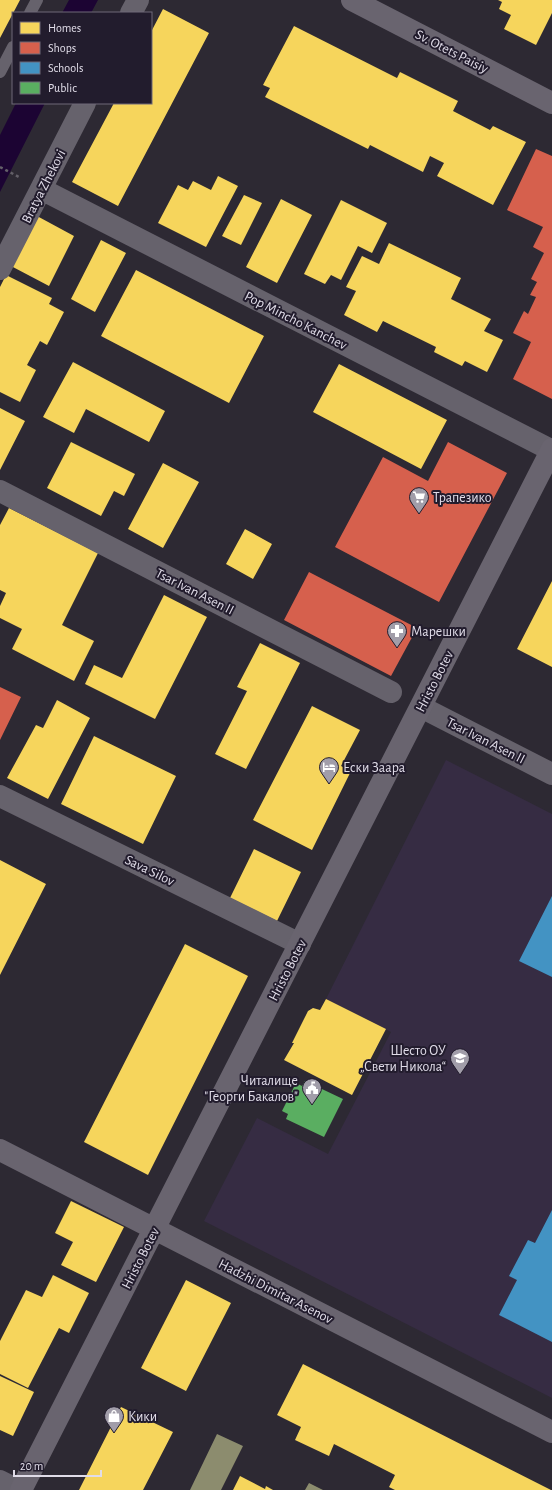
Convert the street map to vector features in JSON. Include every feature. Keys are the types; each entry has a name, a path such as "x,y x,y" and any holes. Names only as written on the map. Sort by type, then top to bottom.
{"street":[{"path":"132,12 138,0"},
{"name":"Sv. Otets Paisiy","path":"352,0 552,103"},
{"name":"Bratya Zhekovi","path":"0,269 33,184 84,104"},
{"name":"Pop Mincho Kanchev","path":"33,184 552,450"},
{"name":"Hristo Botev","path":"20,1490 155,1229 552,450"},
{"name":"Tsar Ivan Asen II","path":"0,491 391,692"},
{"name":"Tsar Ivan Asen II","path":"421,707 552,774"},
{"name":"Sava Silov","path":"0,796 300,944"},
{"name":"Hadzhi Dimitar Asenov","path":"0,1150 552,1432"},
{"path":"0,1480 20,1490"}],"lane":[{"path":"31,12 37,0"},
{"path":"0,72 12,49"}],"path":[{"path":"0,167 33,184"}],"shaded area":[{"path":"69,0 98,0 92,12 63,12"},
{"path":"16,104 44,104 0,192 0,135"},
{"name":"Шесто ОУ „Свети Никола“","path":"446,760 552,814 552,1398 204,1221 257,1118 328,1154 391,1032 326,999"}],"building: Homes":[{"path":"0,0 20,0 14,12 12,12 12,15 0,38"},
{"path":"498,0 552,0 552,13 536,45 504,29 511,15 499,9 502,2"},
{"path":"163,9 209,33 118,206 72,182 113,104 152,104 152,30"},
{"path":"294,26 397,78 400,72 458,101 453,111 490,130 493,126 526,142 493,205 437,176 444,163 430,156 423,172 370,145 368,149 265,97 270,88 263,85"},
{"path":"218,176 238,186 206,247 158,223 178,185 188,190 193,181 211,190"},
{"path":"244,195 262,203 241,245 222,236"},
{"path":"281,199 312,215 277,283 246,267"},
{"path":"341,200 387,223 372,253 358,246 341,280 331,275 325,284 304,274"},
{"path":"37,216 74,236 49,286 11,266"},
{"path":"101,240 126,253 95,312 71,299"},
{"path":"389,243 461,278 451,299 491,319 484,331 503,340 487,372 465,361 462,366 434,352 436,347 383,321 377,332 344,315 356,291 346,287 362,256 379,264"},
{"path":"136,270 264,336 229,403 101,336"},
{"path":"6,275 52,298 49,304 64,312 47,345 40,341 27,365 36,370 20,402 0,392 0,287"},
{"path":"73,362 165,411 149,442 86,409 74,433 43,417"},
{"path":"339,364 447,420 421,469 313,412"},
{"path":"0,408 25,421 0,470"},
{"path":"71,442 135,474 124,496 114,491 101,516 47,488"},
{"path":"163,463 199,482 163,548 128,529"},
{"path":"9,508 98,553 62,625 94,641 74,681 12,649 22,629 0,618 0,606 6,593 0,590 0,525"},
{"path":"245,529 272,544 253,579 226,564"},
{"path":"552,581 552,667 517,649"},
{"path":"164,595 207,617 155,719 85,684 94,665 122,678"},
{"path":"260,643 300,663 246,769 215,754 247,691 237,687"},
{"path":"57,700 90,718 48,799 7,778 36,725 43,728"},
{"path":"312,706 360,730 341,766 351,771 312,850 253,820"},
{"path":"94,736 176,776 143,844 61,804"},
{"path":"254,849 301,872 277,921 230,898"},
{"path":"0,860 46,884 0,975"},
{"path":"185,944 248,976 148,1175 84,1142"},
{"path":"326,999 386,1029 352,1095 284,1060 294,1043 292,1043 308,1011 313,1008 320,1010"},
{"path":"71,1201 124,1227 96,1282 61,1265 73,1242 55,1233"},
{"path":"53,1275 89,1293 69,1333 59,1328 28,1388 0,1374 0,1341 26,1290 42,1297"},
{"path":"186,1280 231,1303 186,1391 141,1368"},
{"path":"303,1364 551,1490 395,1490 389,1487 395,1475 334,1444 329,1456 295,1440 301,1427 277,1415"},
{"path":"0,1376 34,1392 13,1436 0,1430"},
{"path":"121,1407 173,1432 143,1490 79,1490"},
{"path":"240,1476 265,1489 266,1486 273,1490 233,1490"}],"building: Shops":[{"path":"536,149 552,156 552,399 513,379 531,342 513,333 524,311 528,314 536,297 530,295 537,282 531,279 544,253 533,247 543,227 507,210"},
{"name":"Трапезико","path":"448,442 507,473 439,602 335,547 383,457 428,481"},
{"path":"309,572 417,628 391,676 284,620"},
{"path":"0,687 21,697 0,740"}],"building: Schools":[{"path":"552,896 552,977 519,961"},
{"path":"552,1210 552,1342 499,1315 517,1280 509,1276 528,1240 535,1243"}],"building: Public":[{"name":"Читалище \"Георги Бакалов\"","path":"305,1081 343,1099 324,1137 286,1119 288,1114 282,1111 296,1083 302,1086"}],"building: Industry":[{"path":"217,1434 243,1446 221,1490 190,1490"},
{"path":"309,1483 323,1490 305,1490"}],"place":[{"name":"Трапезико","path":"419,514"},
{"name":"Марешки","path":"397,648"},
{"name":"Ески Заара","path":"329,784"},
{"name":"Шесто ОУ „Свети Никола“","path":"460,1075"},
{"name":"Читалище \"Георги Бакалов\"","path":"312,1105"},
{"name":"Кики","path":"114,1433"}]}
